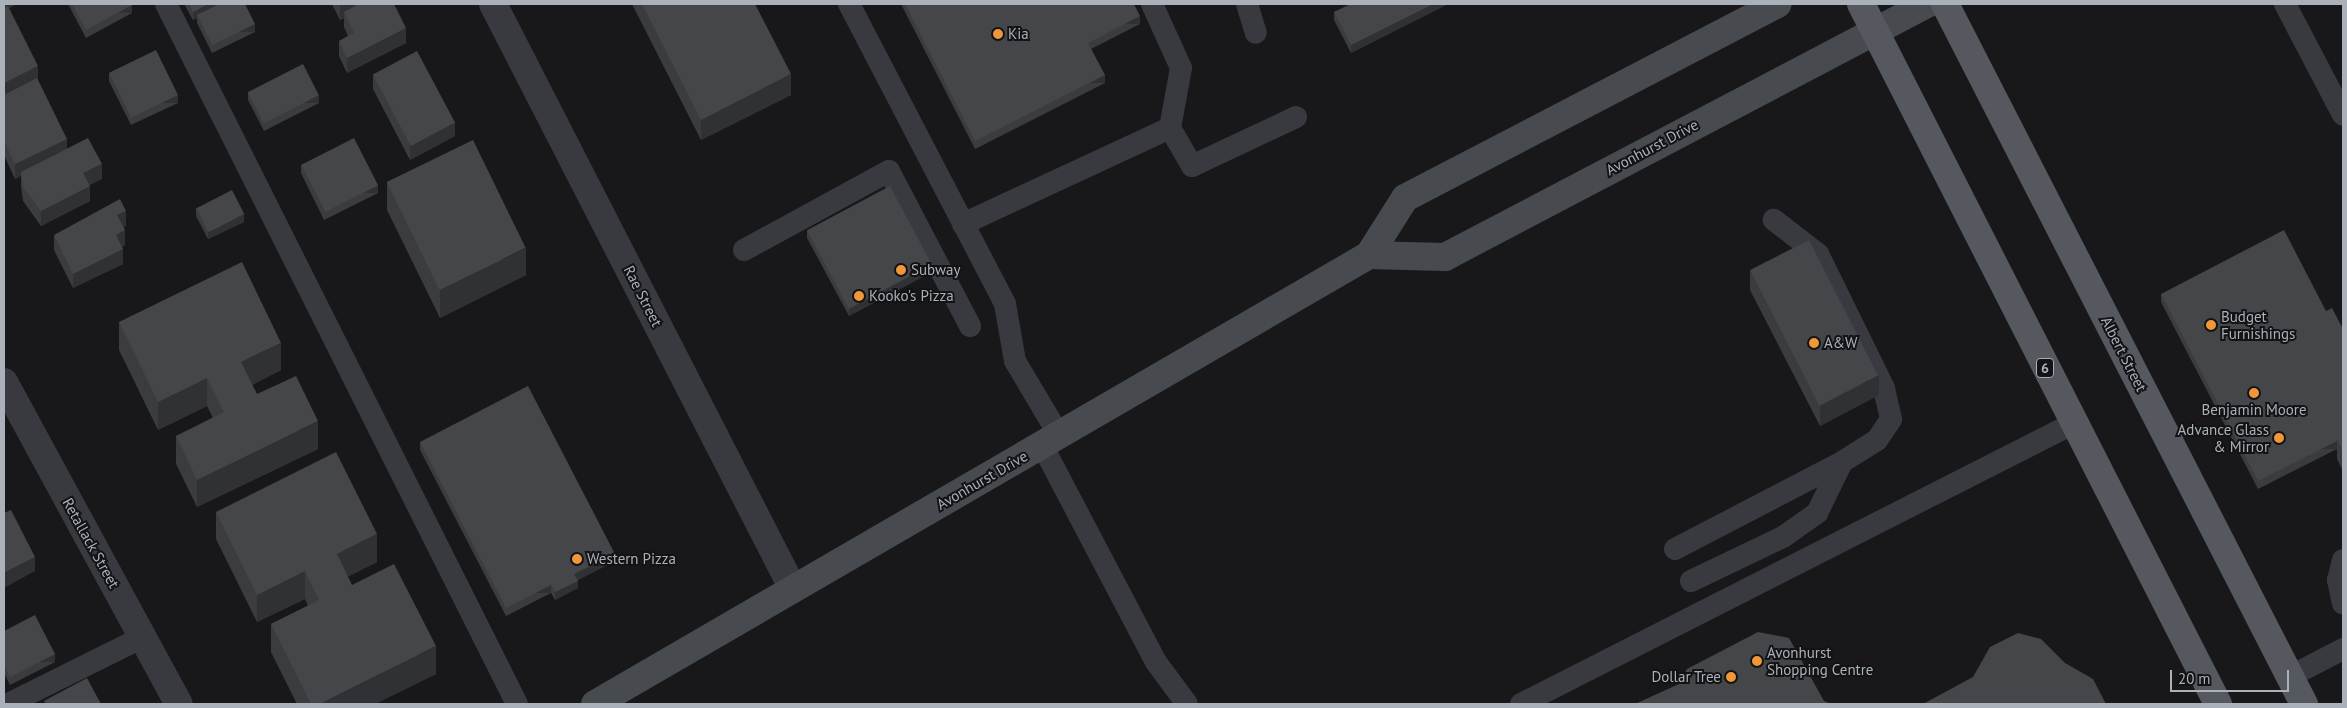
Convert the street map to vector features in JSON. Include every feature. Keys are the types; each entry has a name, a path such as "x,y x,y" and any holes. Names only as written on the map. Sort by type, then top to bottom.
{"main road":[{"name":"6","path":"1861,4 2218,704"},
{"name":"Albert Street","path":"1945,4 2304,704"}],"street":[{"name":"Rae Street","path":"494,4 793,589"},
{"name":"Avonhurst Drive","path":"595,704 1369,255 1405,198 1778,4"},
{"name":"Avonhurst Drive","path":"1369,255 1445,257 1926,4"},
{"name":"Retallack Street","path":"7,396 179,704"}],"lane":[{"path":"166,4 517,704"},
{"path":"849,4 1005,304 1015,361 1156,662 1187,704"},
{"path":"1152,4 1181,68 1170,128 1192,166 1296,117"},
{"path":"1247,4 1256,33"},
{"path":"2285,4 2343,115"},
{"path":"963,224 1170,128"},
{"path":"744,250 889,171 970,326"},
{"path":"1675,548 1842,462 1878,440 1891,419 1884,388 1818,254 1774,220"},
{"path":"1521,704 2074,424"},
{"path":"1691,580 1783,538 1817,513 1842,462"},
{"path":"2343,560 2338,580 2343,603"},
{"path":"8,704 143,638"},
{"path":"2290,677 2343,649"}],"building":[{"path":"72,4 132,4 132,5 86,30"},
{"path":"189,4 208,4 193,12"},
{"path":"219,4 245,4 255,24 212,45 197,15"},
{"path":"359,4 394,4 406,28 347,58 339,41 354,33 344,12"},
{"path":"642,4 755,4 791,74 701,120"},
{"path":"905,4 1134,4 1140,16 1088,43 1105,75 975,141"},
{"path":"1351,4 1433,4 1351,45 1334,12"},
{"path":"8,6 38,66 4,83 4,8"},
{"path":"156,50 178,95 131,118 109,73"},
{"path":"417,51 455,123 411,146 373,74"},
{"path":"303,64 319,95 264,123 248,92"},
{"path":"37,78 67,139 15,164 4,141 4,95"},
{"path":"88,138 102,164 83,173 90,186 41,211 23,187 21,172"},
{"path":"354,138 378,185 325,212 301,165"},
{"path":"473,140 526,248 439,290 387,182"},
{"path":"890,186 932,265 849,309 807,230"},
{"path":"232,190 244,214 209,232 196,208"},
{"path":"120,199 126,211 117,215 125,230 116,235 123,249 73,274 54,235"},
{"path":"2284,230 2326,311 2332,308 2343,329 2343,435 2337,441 2258,481 2161,294"},
{"name":"A&W","path":"1809,240 1878,375 1819,405 1750,270"},
{"path":"242,262 281,343 241,362 257,394 296,376 318,421 197,480 176,436 224,412 207,378 158,402 119,322"},
{"path":"528,386 615,554 574,574 578,581 555,592 551,585 506,608 420,442"},
{"path":"2343,435 2343,451 2337,439"},
{"path":"336,452 377,534 337,554 352,585 394,564 436,646 319,704 311,704 271,624 319,600 305,571 257,595 216,512"},
{"path":"11,510 35,557 4,573 4,513"},
{"path":"35,615 55,654 10,677 4,665 4,631"},
{"name":"Avonhurst Shopping Centre","path":"1758,632 1789,638 1824,701 1831,704 1635,704 1679,684 1687,669"},
{"path":"2018,633 2041,639 2065,663 2093,679 2106,704 1923,704 1973,677 1990,647"},
{"path":"87,678 101,704 46,704 44,701"}],"place":[{"name":"Kia","path":"998,34"},
{"name":"Subway","path":"901,270"},
{"name":"Kooko's Pizza","path":"859,296"},
{"name":"Budget Furnishings","path":"2211,325"},
{"name":"A&W","path":"1814,343"},
{"name":"Benjamin Moore","path":"2254,393"},
{"name":"Advance Glass & Mirror","path":"2279,438"},
{"name":"Western Pizza","path":"577,559"},
{"name":"Avonhurst Shopping Centre","path":"1757,661"},
{"name":"Dollar Tree","path":"1731,677"}]}
